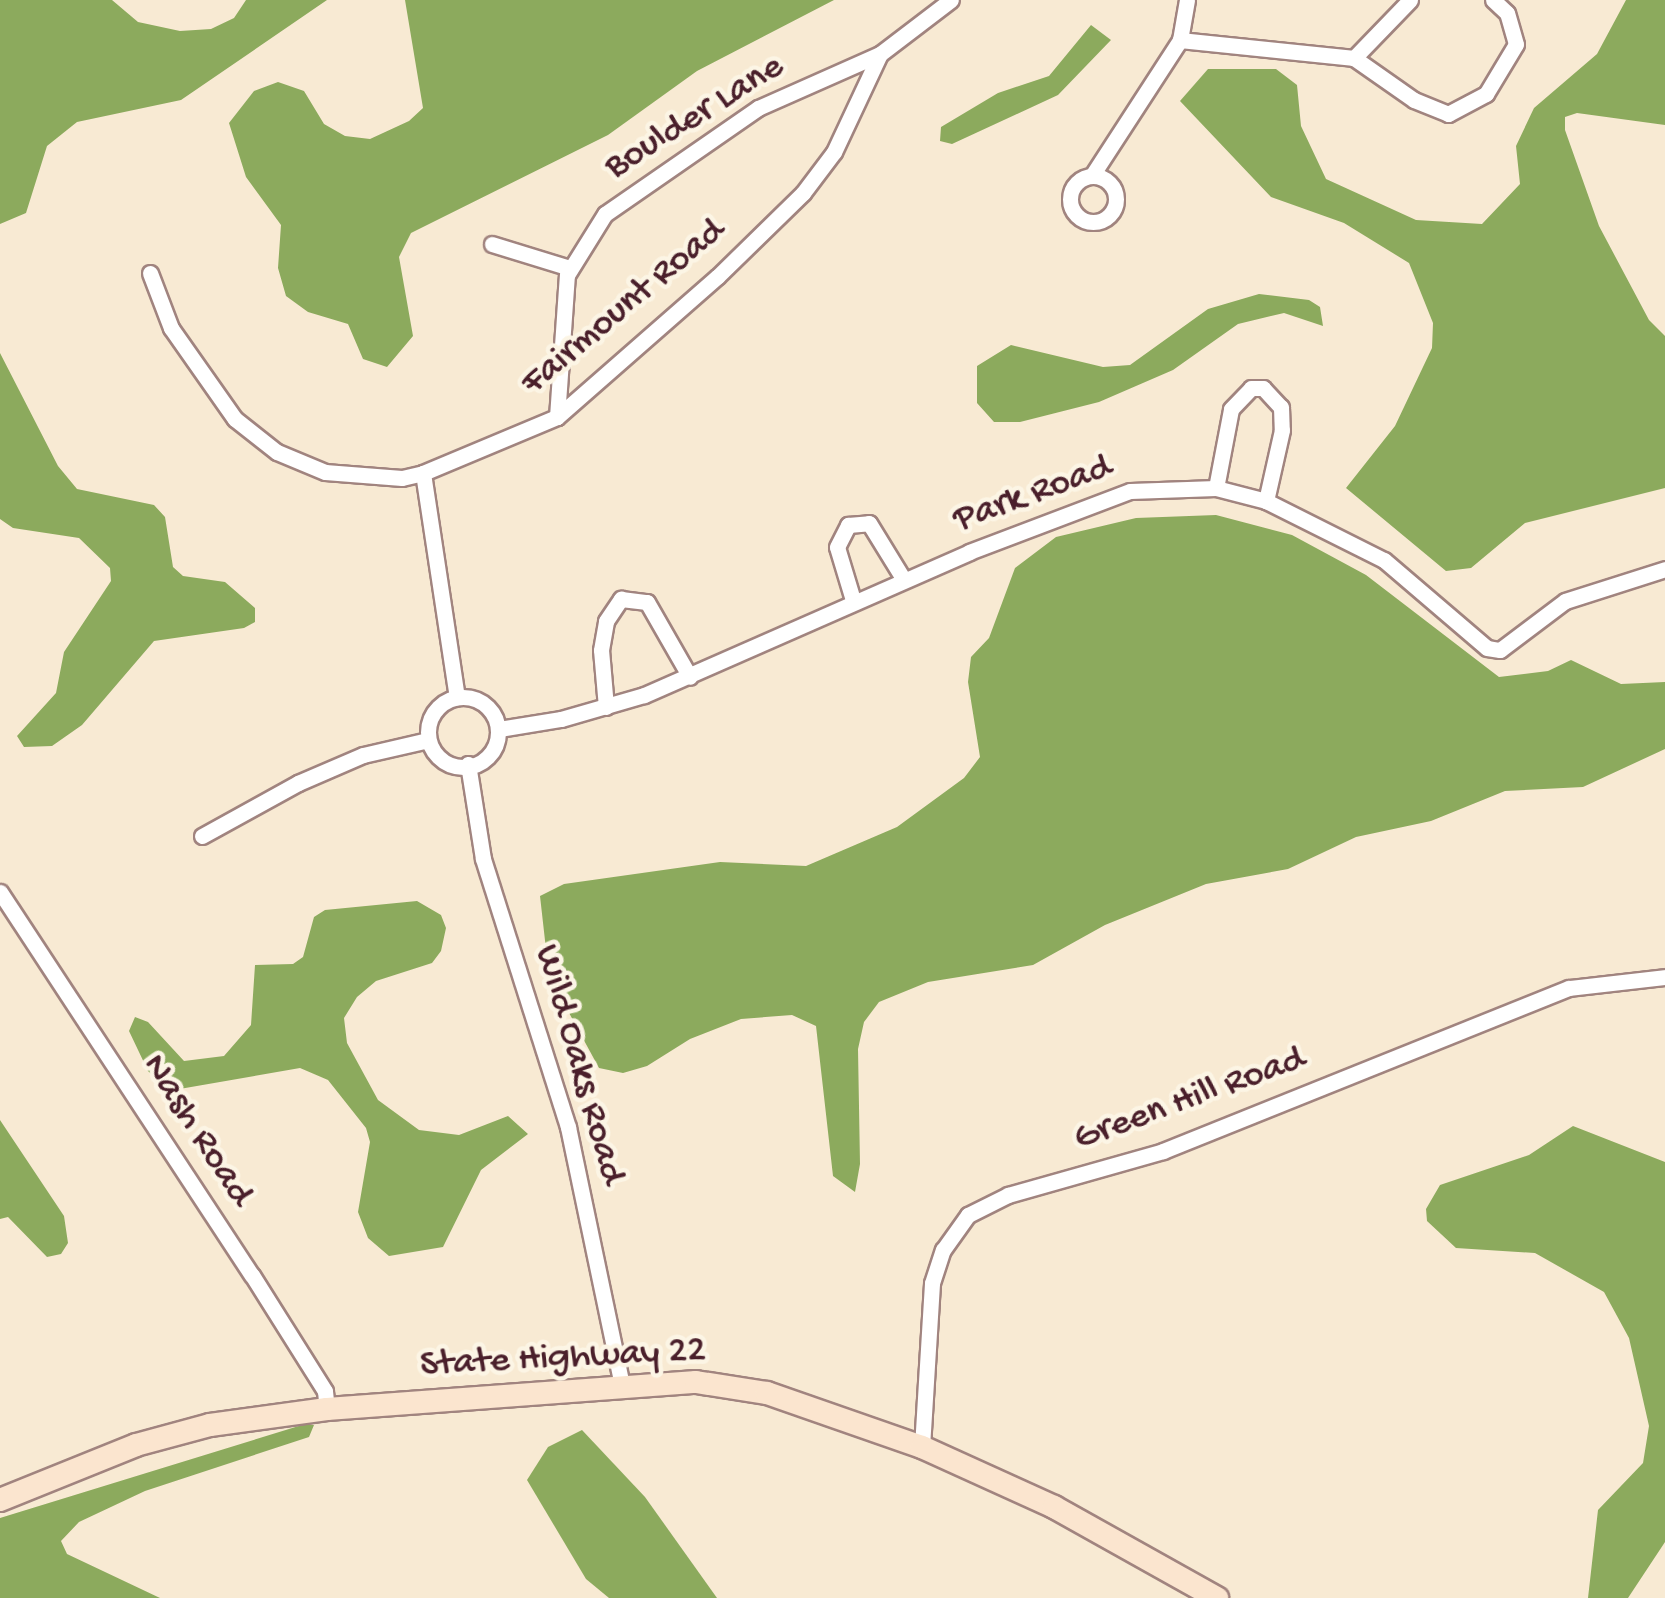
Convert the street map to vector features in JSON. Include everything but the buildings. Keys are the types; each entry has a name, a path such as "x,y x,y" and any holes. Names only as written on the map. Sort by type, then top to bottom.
{"main road":[{"name":"State Highway 22","path":"0,1500 173,1434 327,1409 622,1385 734,1386 922,1447 1054,1507 1217,1598"}],"street":[{"path":"880,54 951,0"},
{"path":"1093,174 1180,40 1187,0"},
{"path":"1354,58 1410,0"},
{"path":"1180,40 1354,58 1414,100 1448,114 1486,94 1516,44 1507,13 1493,0"},
{"name":"Boulder Lane","path":"557,417 570,268 604,214 658,172 758,108 880,54"},
{"name":"Fairmount Road","path":"150,273 171,328 235,419 277,452 325,472 402,478 423,473 557,417 802,193 853,121 880,54"},
{"path":"492,244 570,268"},
{"path":"1216,488 1231,409 1251,388 1263,388 1281,408 1282,430 1266,501"},
{"path":"423,473 458,697"},
{"name":"Park Road","path":"499,729 606,707 690,677 854,600 1130,490 1216,488 1266,501 1384,560 1487,648 1500,650 1565,601 1665,569"},
{"path":"854,600 837,548 848,525 869,523 904,580"},
{"path":"606,707 601,650 606,622 621,599 647,602 690,677"},
{"path":"424,741 442,762 468,764 495,750 499,729 486,705 458,697"},
{"path":"424,741 431,717 458,697"},
{"path":"202,836 298,783 363,756 424,741"},
{"name":"Wild Oaks Road","path":"468,764 483,859 568,1127 622,1385"},
{"name":"Nash Road","path":"0,892 325,1391 327,1409"},
{"name":"Green Hill Road","path":"922,1447 932,1283 942,1250 968,1216 1008,1195 1163,1151 1568,988 1665,977"}],"green space":[{"path":"0,0 112,0 138,22 180,31 211,29 234,18 246,0 327,0 181,100 77,122 47,146 26,213 0,224"},
{"path":"405,0 834,0 697,71 608,135 411,233 399,257 413,336 387,367 363,359 348,324 308,312 286,296 278,268 281,225 246,177 229,123 254,91 278,82 304,91 324,124 345,136 370,139 409,121 423,108"},
{"path":"1626,0 1665,0 1665,125 1577,113 1565,117 1565,130 1599,226 1649,320 1665,336 1665,488 1525,523 1471,568 1446,571 1346,488 1395,426 1432,348 1433,323 1409,263 1344,223 1271,197 1180,101 1208,69 1276,69 1297,85 1301,126 1326,179 1416,220 1482,224 1520,184 1516,146 1534,108 1597,54"},
{"path":"1091,25 1111,40 1058,95 952,144 940,141 941,127 998,93 1049,76"},
{"path":"1259,294 1309,300 1320,307 1323,326 1284,313 1238,324 1173,370 1099,402 1020,422 994,422 977,403 977,366 1011,345 1103,367 1130,365 1208,309"},
{"path":"0,353 58,466 77,489 154,505 165,517 173,567 183,576 225,582 255,608 255,622 244,628 154,641 82,725 52,746 24,747 17,736 56,693 64,652 111,581 110,568 79,538 13,528 0,519"},
{"path":"1216,515 1292,535 1366,575 1499,677 1548,671 1571,660 1621,684 1665,682 1665,749 1583,787 1505,791 1431,821 1356,837 1288,869 1206,884 1105,925 1033,965 928,982 879,1002 864,1022 858,1049 860,1164 855,1192 833,1176 816,1026 792,1015 741,1019 690,1039 647,1066 623,1073 599,1068 549,976 540,896 564,884 720,862 806,866 897,827 964,778 980,757 968,682 971,657 989,638 1015,568 1056,537 1136,518"},
{"path":"417,901 441,915 446,928 441,951 432,963 376,981 357,997 344,1018 347,1043 378,1100 419,1130 459,1135 508,1116 528,1134 481,1170 443,1247 389,1256 368,1238 358,1212 370,1142 366,1128 328,1080 300,1068 168,1091 148,1071 129,1031 135,1017 148,1022 184,1061 224,1056 251,1025 255,965 293,964 303,957 314,917 325,910"},
{"path":"0,1120 64,1216 68,1243 61,1254 47,1257 8,1217 0,1219"},
{"path":"1573,1126 1665,1162 1665,1542 1628,1598 1588,1598 1598,1510 1643,1463 1649,1426 1629,1338 1604,1292 1535,1253 1456,1248 1427,1221 1426,1209 1440,1185 1529,1155"},
{"path":"302,1425 314,1425 309,1437 145,1491 79,1522 61,1541 67,1554 160,1598 0,1598 0,1518"},
{"path":"582,1430 645,1497 717,1598 609,1598 586,1579 527,1480 548,1447"}]}
